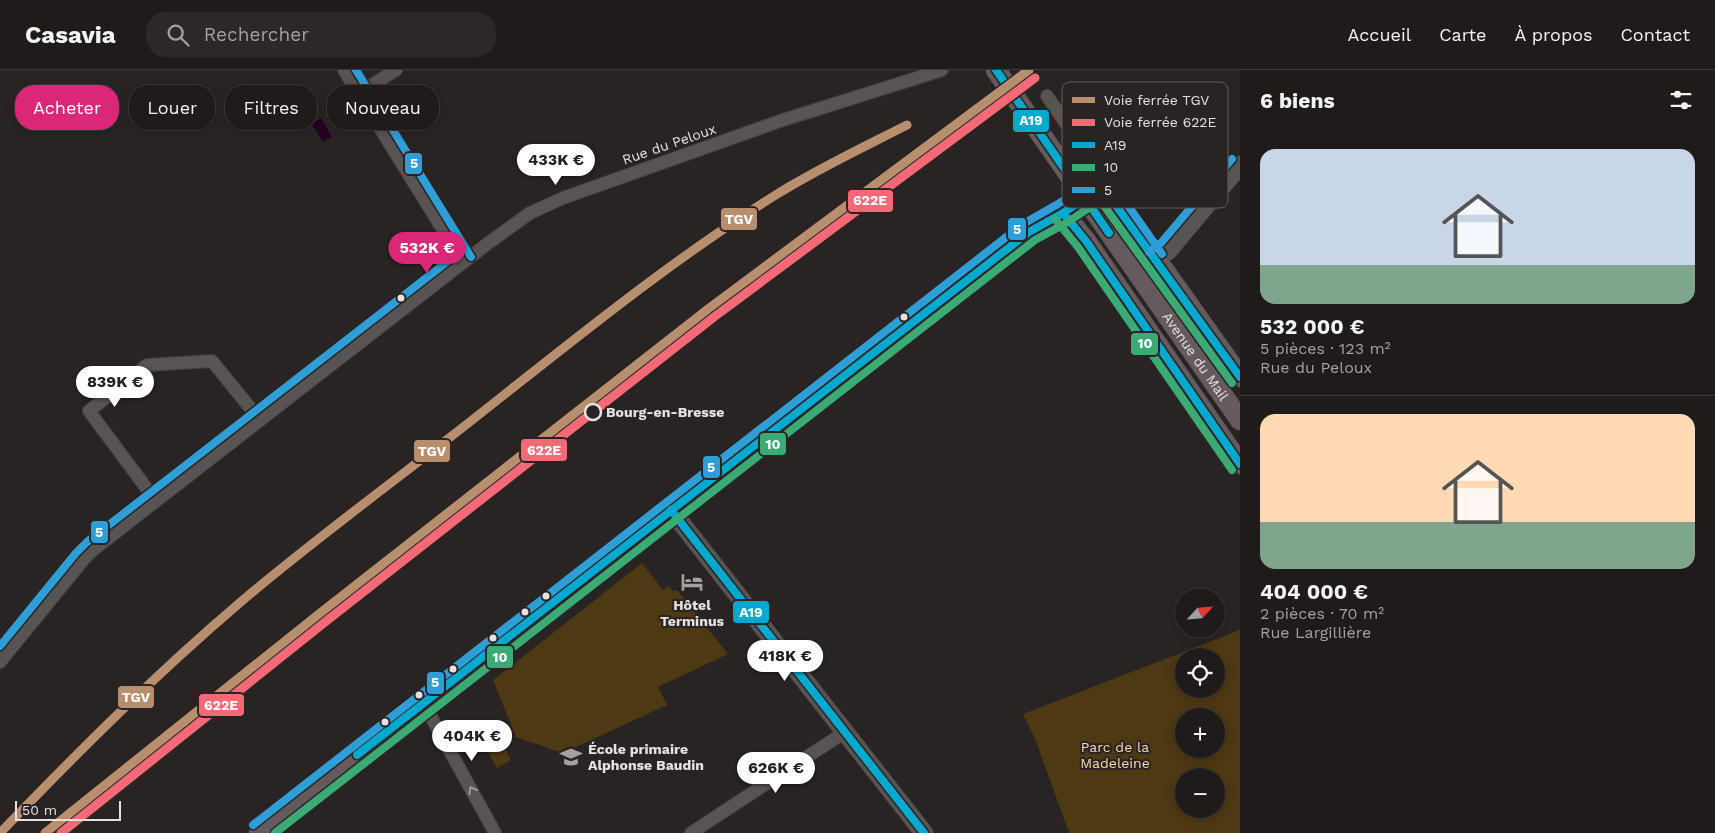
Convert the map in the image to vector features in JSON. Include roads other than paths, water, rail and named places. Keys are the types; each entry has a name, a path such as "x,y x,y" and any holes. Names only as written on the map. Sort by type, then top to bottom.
{"main road":[{"name":"Avenue du Mail","path":"996,70 1062,165"},
{"path":"261,832 1028,232 1070,208"},
{"path":"1084,208 1086,241 1240,464"},
{"name":"Avenue du Mail","path":"1092,208 1240,420"},
{"path":"1117,208 1240,377"}],"street":[{"path":"344,70 353,85"},
{"path":"371,85 396,70"},
{"name":"Rue du Peloux","path":"0,662 93,550 463,262 516,223 546,205 774,123 942,70"},
{"path":"1047,96 1062,118"},
{"path":"381,130 463,262"},
{"path":"1228,179 1240,165"},
{"path":"1154,260 1168,251 1204,208"},
{"path":"156,501 89,411 147,365 212,361 260,420"},
{"path":"671,510 924,833"},
{"path":"424,704 495,833"},
{"path":"692,833 845,732"}],"rail line":[{"name":"TGV","path":"45,833 319,614 708,309 1029,70"},
{"name":"622E","path":"61,833 325,622 714,317 1035,78"},
{"name":"TGV","path":"0,833 149,684 243,600 324,534 615,308 693,250 790,186 907,125"}],"place":[{"name":"Bourg-en-Bresse","path":"593,412"},
{"name":"Hôtel Terminus","path":"692,582"},
{"name":"École primaire Alphonse Baudin","path":"571,757"}],"park label":[{"name":"Parc de la Madeleine","path":"1115,756"}]}
